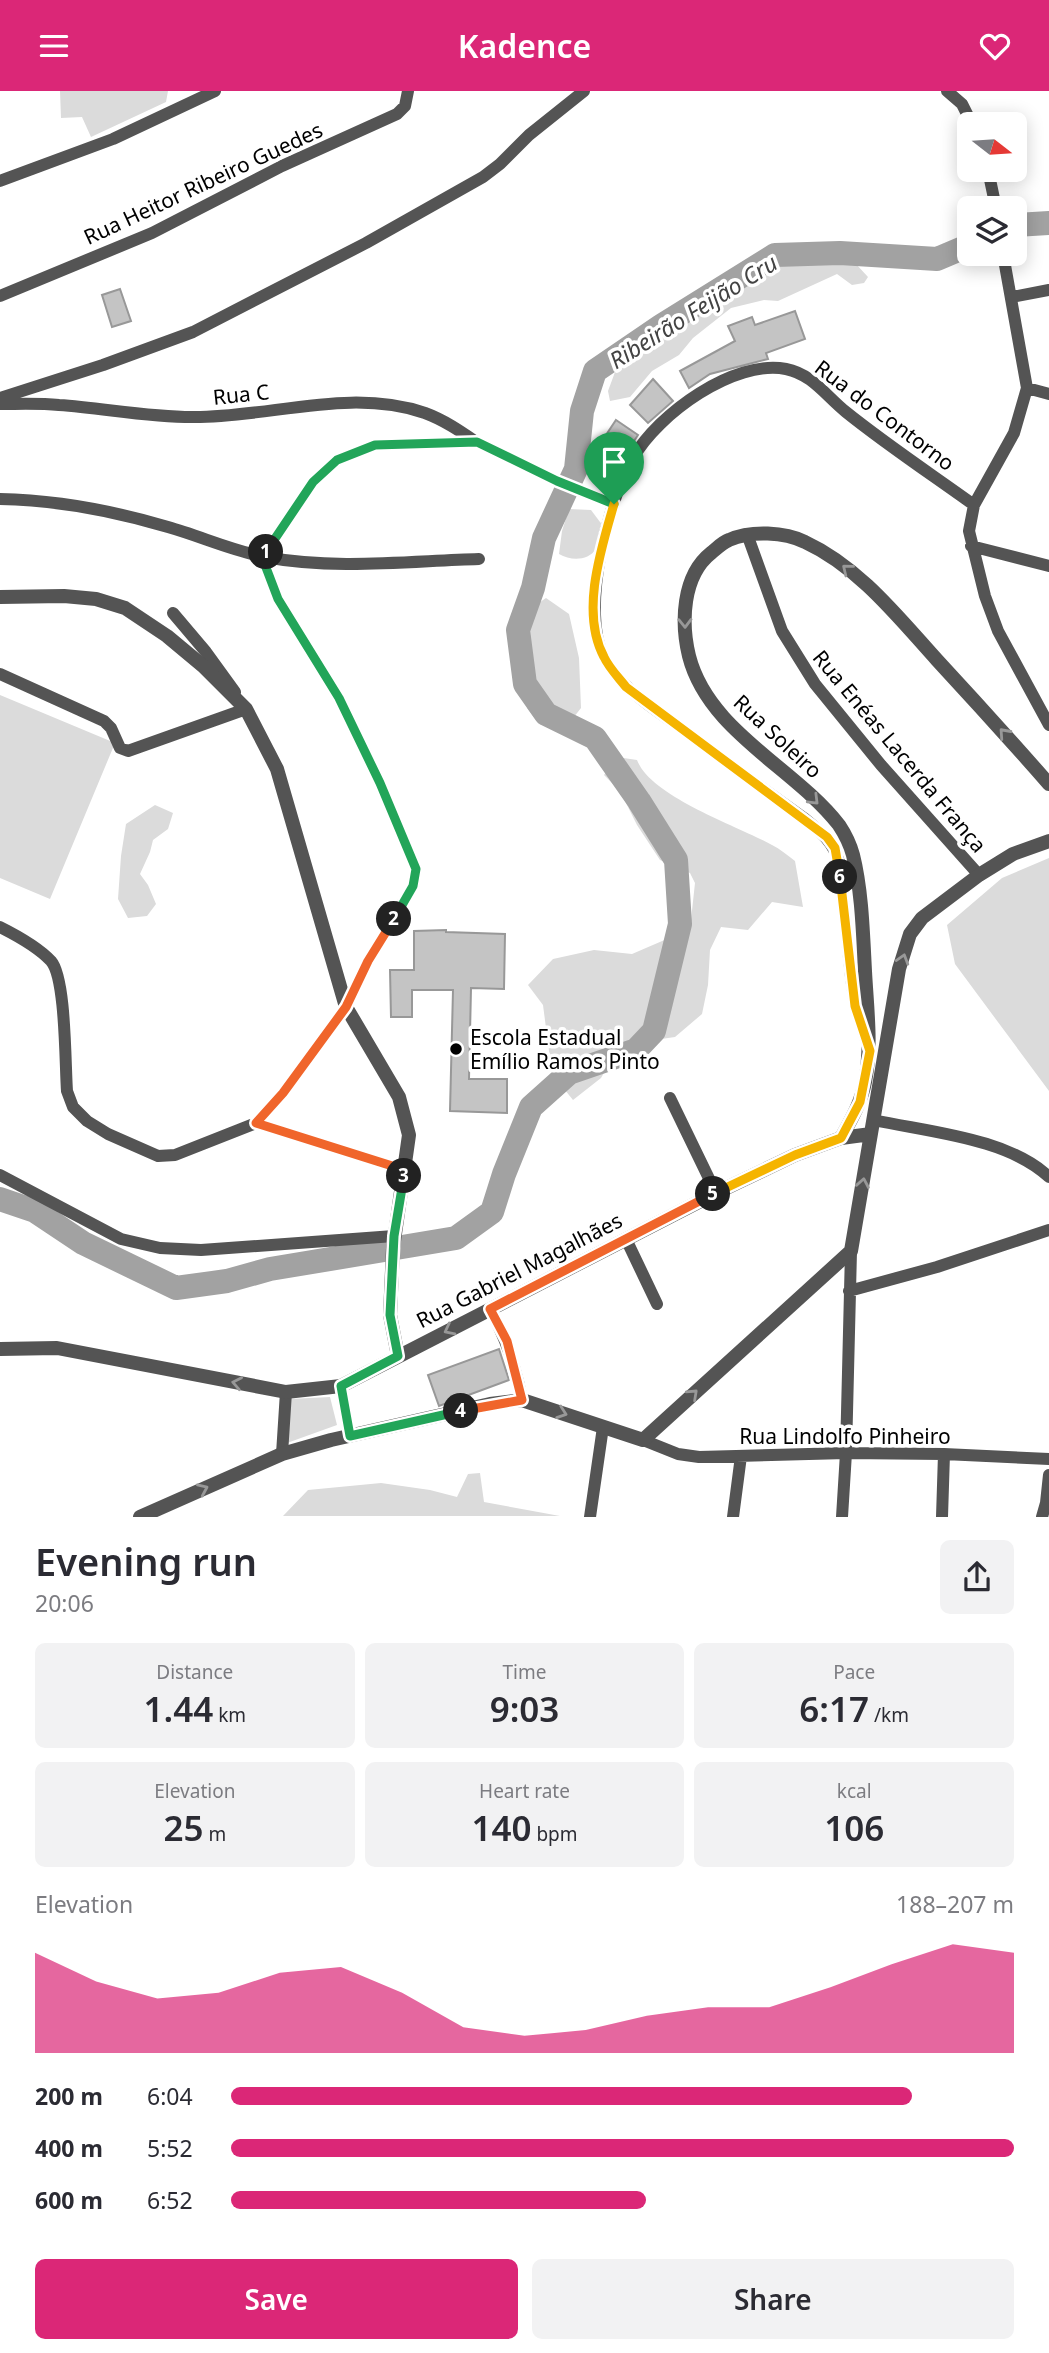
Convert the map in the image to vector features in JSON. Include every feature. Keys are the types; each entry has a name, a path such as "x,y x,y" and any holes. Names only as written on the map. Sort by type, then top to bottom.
{"street":[{"path":"0,181 113,139 215,91"},
{"name":"Rua Heitor Ribeiro Guedes","path":"0,296 152,233 282,166 397,114 405,107 408,91"},
{"path":"0,398 103,365 193,332 366,243 483,177 529,135 584,91"},
{"path":"947,91 965,112"},
{"path":"1006,266 1027,388 1014,433 974,505 970,521 971,546 998,631 1049,725"},
{"path":"1012,297 1049,290"},
{"name":"Rua do Contorno","path":"870,1051 855,1006 839,862 835,848 827,837 805,819 626,687 603,656 596,630 593,603 599,556 614,504 632,458 653,432 714,384 745,371 767,367 787,369 807,376 845,411 974,505"},
{"path":"1027,388 1049,394"},
{"name":"Rua C","path":"0,404 57,405 191,417 238,415 332,404 385,405 424,413 557,481 614,504"},
{"path":"262,557 313,482 337,460 375,445 477,442"},
{"path":"0,499 86,507 167,526 262,557 307,564 479,559"},
{"name":"Rua Soleiro","path":"841,1138 860,1102 870,1051 863,932 854,857 838,825 728,722 698,679 684,632 684,606 694,577 708,555 729,540 747,534 780,534 804,541 832,558 879,595 1049,785"},
{"name":"Rua Enéas Lacerda França","path":"747,534 782,631 815,684 881,765 979,875"},
{"path":"971,546 1049,566"},
{"path":"0,927 52,962 60,980 67,1091 73,1107 87,1121 158,1156 175,1155 256,1123 283,1093 346,1007 368,961 413,886 416,869 380,783 339,698 278,599 262,557"},
{"path":"0,597 64,596 96,599 125,608 167,636 244,706"},
{"path":"173,613 206,652 244,706 277,769 346,1007 399,1097 409,1135 393,1242 390,1315 398,1356"},
{"path":"0,674 104,721 111,728 120,748 128,751 244,706"},
{"path":"842,1517 851,1251 900,969 910,934 922,918 979,875 1013,854 1049,841"},
{"path":"670,1098 716,1193"},
{"path":"256,1123 405,1170"},
{"path":"872,1127 981,1143 1024,1159 1049,1177"},
{"name":"Rua Gabriel Magalhães","path":"0,1349 57,1348 286,1392 341,1386 716,1193 795,1155 872,1127"},
{"path":"0,1175 121,1239 160,1248 201,1250 393,1242"},
{"path":"849,1291 937,1267 1049,1230"},
{"path":"626,1239 657,1304"},
{"path":"140,1517 282,1454 490,1404 522,1400 643,1440 851,1251"},
{"path":"490,1309 507,1341 522,1400"},
{"path":"341,1386 350,1436"},
{"path":"282,1454 286,1392"},
{"path":"590,1517 603,1427"},
{"name":"Rua Lindolfo Pinheiro","path":"643,1440 678,1454 699,1457 846,1453 1049,1459"},
{"path":"942,1517 944,1454"},
{"path":"733,1517 741,1456"},
{"path":"1042,1517 1049,1475"}],"shaded area":[{"path":"60,91 168,91 166,102 91,137 82,117 61,118"},
{"path":"793,259 856,264 868,277 864,283 852,285 837,274 778,301 764,300 731,308 693,338 679,355 652,371 630,397 610,401 608,391 618,364 650,341 776,264"},
{"path":"569,509 591,510 603,526 596,549 584,558 574,559 559,554"},
{"path":"546,598 569,614 579,658 581,708 563,731 539,724 527,708 533,607"},
{"path":"0,695 115,743 50,899 0,878"},
{"path":"617,757 637,760 645,773 677,798 772,845 795,861 803,907 772,902 748,930 721,927 710,950 708,985 702,1014 675,1037 620,1045 601,1078 573,1100 552,1074 543,1005 528,985 553,959 594,950 632,954 690,929 695,883 690,873 660,860 637,825 620,791 604,775"},
{"path":"155,805 173,813 168,829 153,840 140,874 156,904 147,916 128,918 118,899 126,824"},
{"path":"1049,858 1049,1091 955,964 947,925 1002,878"},
{"path":"330,1397 337,1425 287,1443 289,1399"},
{"path":"480,1473 484,1502 560,1516 283,1516 308,1490 381,1483 457,1497 468,1474"}],"building":[{"path":"120,289 131,321 112,327 102,295"},
{"path":"795,311 805,339 766,353 768,359 710,374 689,388 680,371 735,341 728,326 752,317 755,325"},
{"path":"653,379 673,401 648,423 630,405"},
{"path":"616,420 638,435 626,453 604,438"},
{"path":"414,931 505,934 504,989 471,988 469,1079 507,1079 507,1113 450,1111 453,990 412,990 412,1017 391,1017 390,970 414,970"},
{"path":"499,1349 509,1380 439,1406 428,1375"}],"waterway":[{"name":"Ribeirão Feijão Cru","path":"1027,224 1049,223"},
{"name":"Ribeirão Feijão Cru","path":"0,1199 35,1211 83,1243 176,1288 227,1281 270,1269 456,1238 492,1212 531,1107 569,1073 636,1050 654,1031 680,924 676,860 639,801 595,738 546,714 525,684 518,630 533,588 544,538 576,469 582,411 595,371 775,255 840,253 937,259 957,251"}],"place":[{"name":"Escola Estadual Emílio Ramos Pinto","path":"456,1049"}],"route":[{"path":"477,442 557,481 614,504 599,556 593,603 603,656 626,687 805,819 827,837 835,848 839,862 855,1006 870,1051 860,1102 841,1138 795,1155 716,1193 490,1309 507,1341 522,1400 490,1404 350,1436 341,1386 398,1356 390,1315 394,1236 405,1170 256,1123 283,1093 346,1007 368,961 413,886 416,869 380,783 339,698 278,599 262,557 313,482 337,460 375,445 477,442"}]}
